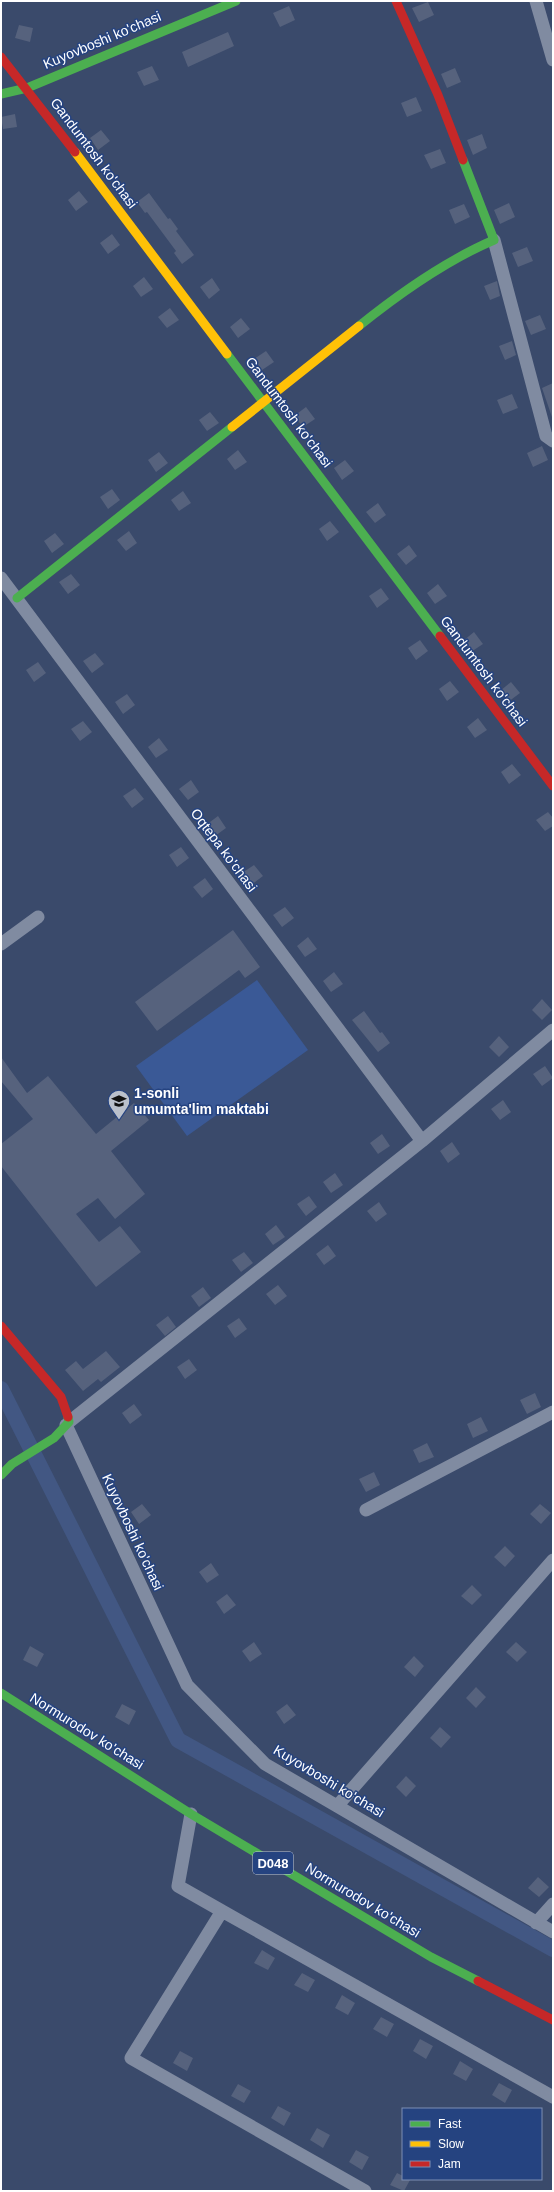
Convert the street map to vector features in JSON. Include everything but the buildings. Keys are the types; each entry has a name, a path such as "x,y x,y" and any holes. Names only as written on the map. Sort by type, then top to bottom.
{"street":[{"path":"396,1 438,95 494,240 546,436 553,441"},
{"path":"536,1 553,60"},
{"name":"Kuyovboshi ko'chasi","path":"1,94 27,88 228,3"},
{"name":"Gandumtosh ko'chasi","path":"1,57 27,88 553,786"},
{"path":"17,598 388,303 464,253 494,240"},
{"name":"Oqtepa ko'chasi","path":"1,578 422,1141"},
{"path":"1,944 38,917"},
{"path":"1,1475 12,1464 54,1438 67,1424 422,1141 553,1030"},
{"name":"Kuyovboshi ko'chasi","path":"1,1326 61,1397 67,1424 187,1685 265,1764 338,1805 553,1932"},
{"path":"366,1510 553,1412"},
{"path":"338,1805 553,1560"},
{"name":"Normurodov ko'chasi","path":"1,1693 191,1814 431,1957 553,2020"},
{"path":"191,1814 178,1886 553,2097"},
{"path":"536,1923 553,1904"},
{"path":"222,1911 131,2058 365,2191"}],"shaded area":[{"path":"257,980 308,1050 187,1136 136,1066"}],"waterway":[{"path":"1,1389 178,1740 553,1949"}],"traffic: fast":[{"path":"1,94 27,88 236,1"},
{"path":"359,326 424,278 476,248 494,240 463,160"},
{"path":"227,354 440,636"},
{"path":"17,598 232,427"},
{"path":"1,1475 12,1464 54,1438 69,1422 68,1417"},
{"path":"1,1693 191,1814 431,1957 478,1981"}],"traffic: slow":[{"path":"75,152 227,354"},
{"path":"232,427 359,326"}],"traffic: jam":[{"path":"396,1 438,95 463,160"},
{"path":"1,57 75,152"},
{"path":"440,636 553,786"},
{"path":"1,1326 61,1397 68,1417"},
{"path":"478,1981 553,2020"}],"place":[{"name":"1-sonli umumta'lim maktabi","path":"119,1120"}]}
